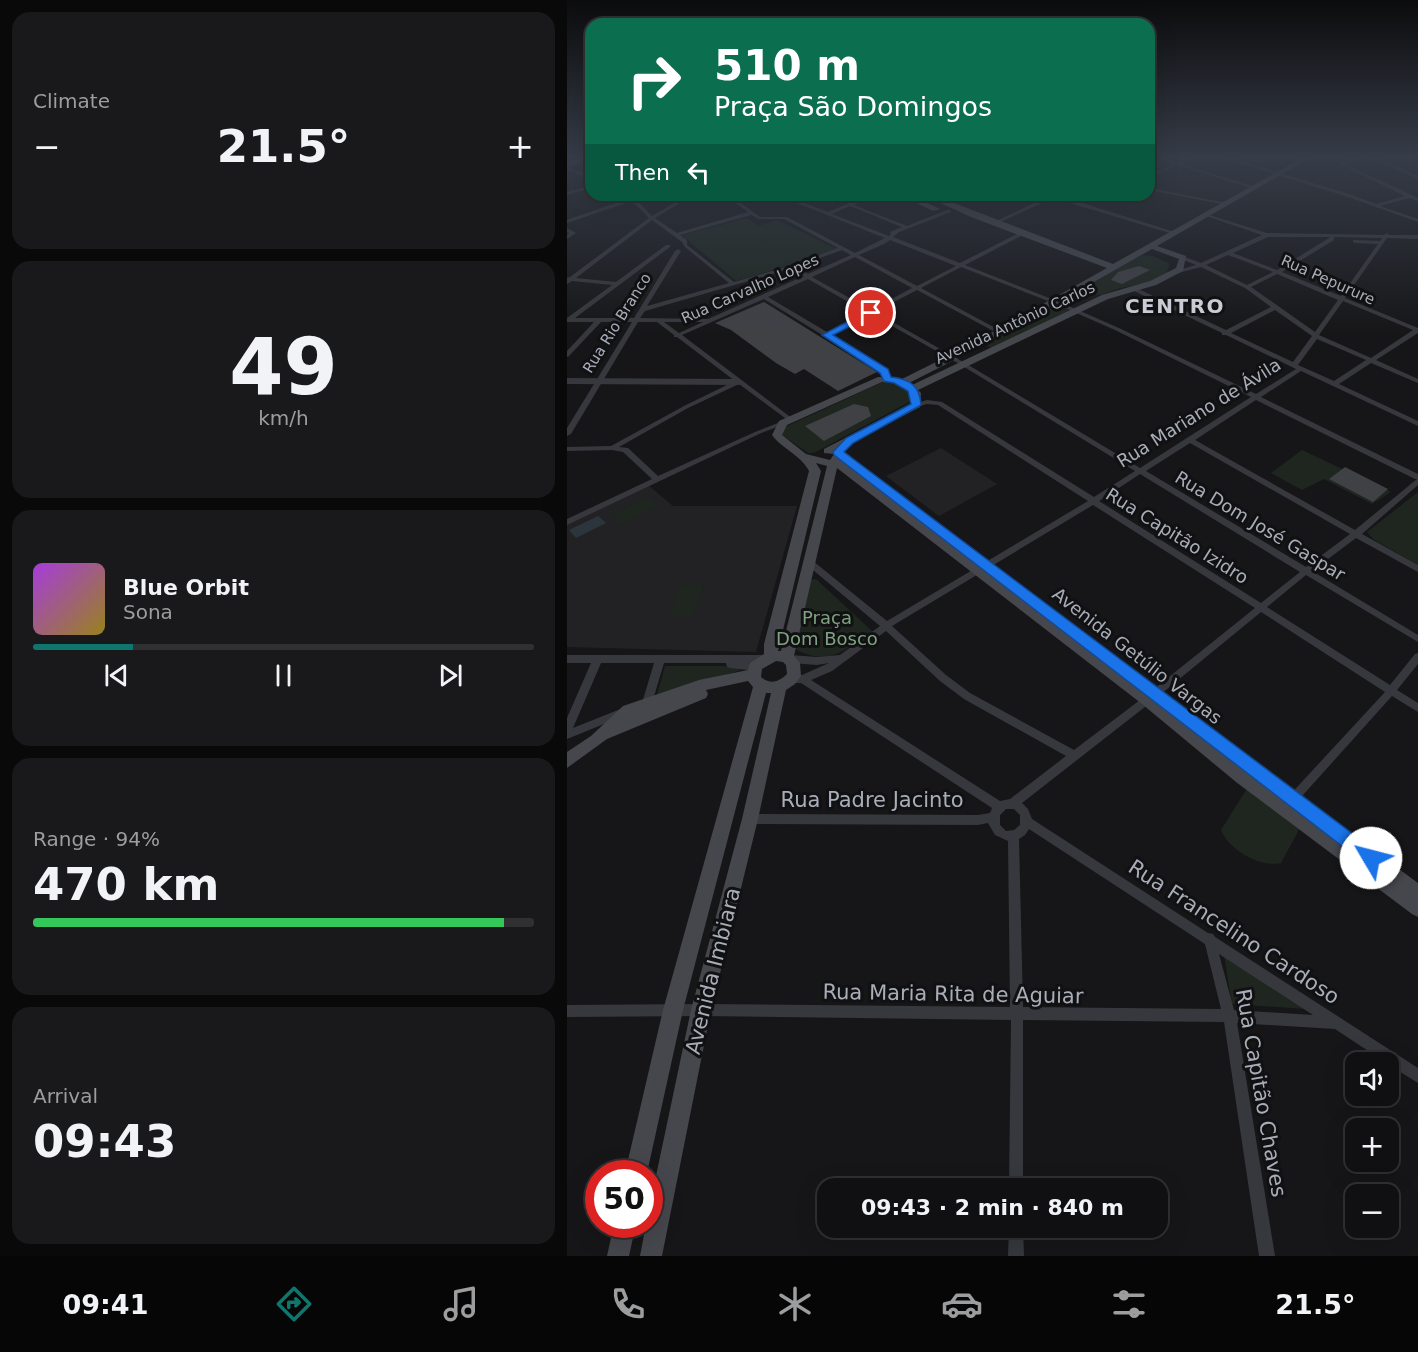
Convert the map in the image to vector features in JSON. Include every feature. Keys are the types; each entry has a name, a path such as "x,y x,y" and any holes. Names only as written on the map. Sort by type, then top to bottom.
{"main road":[{"path":"978,217 1112,267"},
{"name":"Avenida Antônio Carlos","path":"902,383 999,332 1204,217"},
{"path":"1151,246 1183,258 1177,271"},
{"name":"Avenida Antônio Carlos","path":"912,389 1105,297 1153,283 1177,271"},
{"path":"1079,285 1084,292 1105,297"},
{"path":"770,674 788,658 835,454 849,440 916,405 916,393 902,383 887,379 877,381 787,422 777,435 780,441 803,456"},
{"name":"Avenida Getúlio Vargas","path":"803,456 835,454 842,466 984,569 1151,697 1418,908"},
{"name":"Avenida Imbiara","path":"651,1256 701,1010 750,819 770,674 771,644 815,471 803,456"},
{"path":"806,502 824,502"},
{"path":"567,761 596,740 628,710 699,690 770,674 795,671 788,658"},
{"name":"Avenida Imbiara","path":"639,1160 673,1010 770,674"},
{"path":"596,740 699,690"},
{"name":"Avenida Getúlio Vargas","path":"1288,804 1418,893"},
{"path":"618,1256 622,1238"}],"street":[{"path":"567,222 582,217"},
{"path":"675,235 739,217"},
{"path":"758,217 762,219 785,218 999,332"},
{"path":"835,217 1077,311 1259,397 1418,479 1356,534 1305,572 1151,697 1012,804 1000,807 993,817 998,831 1013,835 1023,830 1027,822 1022,808 1012,804"},
{"path":"880,217 908,228"},
{"path":"881,235 908,228 936,217"},
{"path":"995,223 1008,217"},
{"path":"1122,217 1175,233"},
{"path":"1212,217 1267,235 1418,237"},
{"path":"568,280 653,218 685,241 686,245 733,284"},
{"name":"Rua Carvalho Lopes","path":"676,336 891,239 897,231"},
{"path":"827,335 1021,234"},
{"name":"Rua Rio Branco","path":"567,434 636,320 672,250 677,239 675,235"},
{"path":"1177,271 1202,265 1267,235"},
{"name":"Rua Mariano de Ávila","path":"770,674 829,668 887,626 984,569 1259,397 1297,367 1316,336 1387,236"},
{"path":"1247,287 1281,272 1331,237 1382,243"},
{"path":"568,320 656,255 686,245"},
{"path":"672,250 686,245"},
{"path":"641,310 791,267 841,249"},
{"name":"Rua Pepurure","path":"1228,253 1281,272 1418,330"},
{"path":"1183,258 1247,287 1316,336 1418,381"},
{"name":"Rua Dom José Gaspar","path":"791,267 811,276 871,313 963,364 1418,639"},
{"path":"568,280 617,285"},
{"path":"1132,288 1224,334 1418,424"},
{"path":"765,297 885,371 887,379"},
{"path":"1224,334 1276,307"},
{"path":"568,320 709,320"},
{"path":"567,355 599,320"},
{"path":"567,522 787,422 658,320"},
{"path":"1334,384 1418,330"},
{"path":"707,396 713,381 721,370"},
{"path":"567,381 737,381"},
{"path":"612,448 737,381"},
{"name":"Rua Capitão Izidro","path":"916,405 927,402 940,403 1418,708"},
{"path":"1190,440 1418,569"},
{"path":"567,449 625,450 658,480"},
{"path":"810,563 967,696 1075,756"},
{"path":"1288,804 1391,691 1418,657"},
{"path":"788,658 817,661 842,658"},
{"path":"567,659 710,660 770,674 1000,807"},
{"path":"647,703 660,659"},
{"path":"567,733 597,660"},
{"path":"567,733 628,710"},
{"name":"Rua Padre Jacinto","path":"750,819 978,820 993,817"},
{"name":"Rua Francelino Cardoso","path":"1027,822 1209,938 1418,1076"},
{"path":"1013,835 1017,1014 1016,1178"},
{"name":"Rua Capitão Chaves","path":"1209,938 1229,1016 1267,1256"},
{"name":"Rua Maria Rita de Aguiar","path":"567,1011 701,1010 1229,1016 1338,1023"},
{"path":"1016,1238 1016,1256"}],"shaded area":[{"path":"941,448 997,484 939,516 886,476"},
{"path":"648,485 673,506 797,506 756,652 567,647 567,524"},
{"path":"598,516 606,523 576,538 569,530"}],"green space":[{"path":"747,218 758,226 777,220 837,249 736,281 682,235"},
{"path":"1142,255 1153,256 1170,264 1166,274 1145,284 1120,288 1101,295 1091,294 1085,289 1095,280"},
{"path":"1051,304 1060,305 1069,311 991,348 983,343"},
{"path":"885,381 896,382 912,393 911,401 814,453 808,453 782,435 783,428"},
{"path":"1302,450 1391,492 1372,504 1324,479 1302,490 1271,473"},
{"path":"1418,492 1418,565 1373,539 1367,532"},
{"path":"648,497 658,506 621,525 611,515"},
{"name":"Praça Dom Bosco","path":"816,579 873,632 845,650 827,656 807,654 795,649 810,580"},
{"path":"681,584 704,585 692,616 668,616"},
{"path":"665,666 724,666 742,670 657,695"},
{"path":"1248,787 1301,826 1281,863 1264,863 1246,856 1231,844 1221,830"},
{"path":"1224,955 1305,1009 1232,1004"}],"building":[{"path":"1139,266 1150,270 1122,284 1111,280 1118,272"},
{"path":"764,302 877,372 838,391 804,369 795,374 731,330 715,323"},
{"path":"854,404 868,407 871,416 824,441 805,426"},
{"path":"1345,467 1388,489 1373,502 1329,479"}],"district":[{"name":"CENTRO","path":"1175,306"}],"route":[{"path":"871,313 827,335 885,371 887,379 897,380 912,389 916,393 916,405 849,440 838,452 1371,858"}]}
